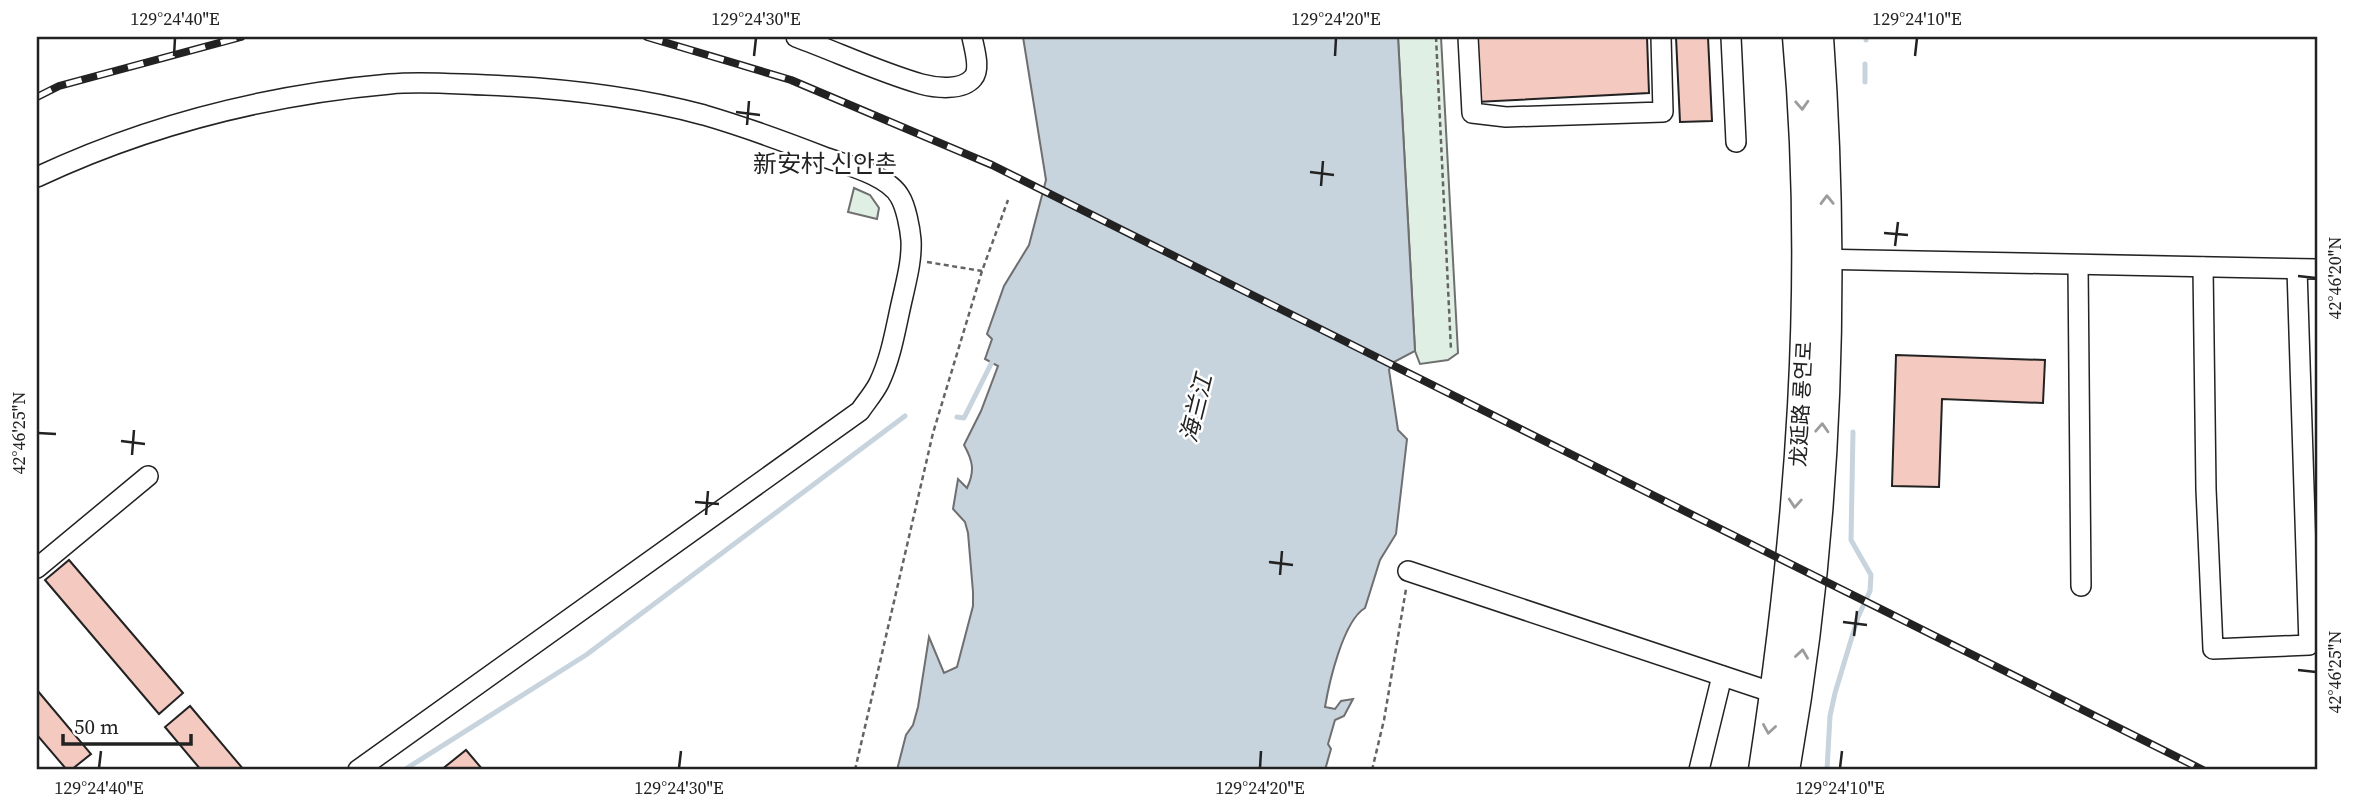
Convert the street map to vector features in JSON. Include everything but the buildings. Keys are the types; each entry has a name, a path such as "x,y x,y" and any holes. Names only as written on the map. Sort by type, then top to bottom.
{"highway":[{"name":"龙延路 룡연로","path":"1786,770 1813,576 1823,425 1817,259 1806,180 1797,37"},
{"name":"龙延路 룡연로","path":"1763,770 1790,565 1826,173 1819,37"}],"street":[{"path":"796,37 923,85 946,88 966,84 975,77 972,37"},
{"path":"1468,37 1472,113 1506,117 1664,112 1661,37"},
{"path":"1731,37 1736,142"},
{"path":"37,177 89,152 161,127 249,104 394,83 552,88 622,98 701,115 765,134 870,174 891,186 900,196 911,239 911,260 890,353 878,385 860,411 358,770"},
{"path":"1817,259 2317,269"},
{"path":"2077,265 2081,586"},
{"path":"2203,267 2206,489 2213,649 2309,645 2297,269"},
{"path":"37,568 148,476"},
{"path":"1408,571 1774,693"},
{"path":"1699,770 1722,676"}],"path":[{"path":"1436,37 1451,350"},
{"path":"855,770 933,433 982,271 1007,200"},
{"path":"911,260 982,271"},
{"path":"1372,770 1384,720 1408,571"}],"green space":[{"path":"1398,37 1441,37 1458,353 1448,360 1420,364 1415,351"},
{"path":"854,188 870,195 879,208 877,219 848,212"}],"water":[{"name":"海兰江","path":"1023,37 1398,37 1415,351 1392,363 1389,370 1398,430 1407,439 1396,534 1380,560 1365,608 1357,615 1344,639 1330,683 1325,707 1335,709 1341,701 1353,699 1344,716 1335,720 1328,744 1331,749 1325,770 897,770 906,735 913,725 918,707 929,637 944,673 957,667 973,606 968,533 965,522 953,509 958,479 967,488 972,466 964,445 981,411 998,366 985,359 992,339 987,334 1004,286 1029,245 1046,180"}],"waterway":[{"path":"1865,64 1865,82"},
{"path":"957,417 964,418 995,356"},
{"path":"404,770 586,655 905,416"},
{"path":"1827,770 1830,716 1835,693 1858,617 1870,591 1871,575 1851,540 1853,432"}],"railway":[{"path":"37,97 59,86 241,37"},
{"path":"647,37 791,80 992,165 2203,770"}],"district":[{"name":"新安村 신안촌","path":"825,163"}]}
